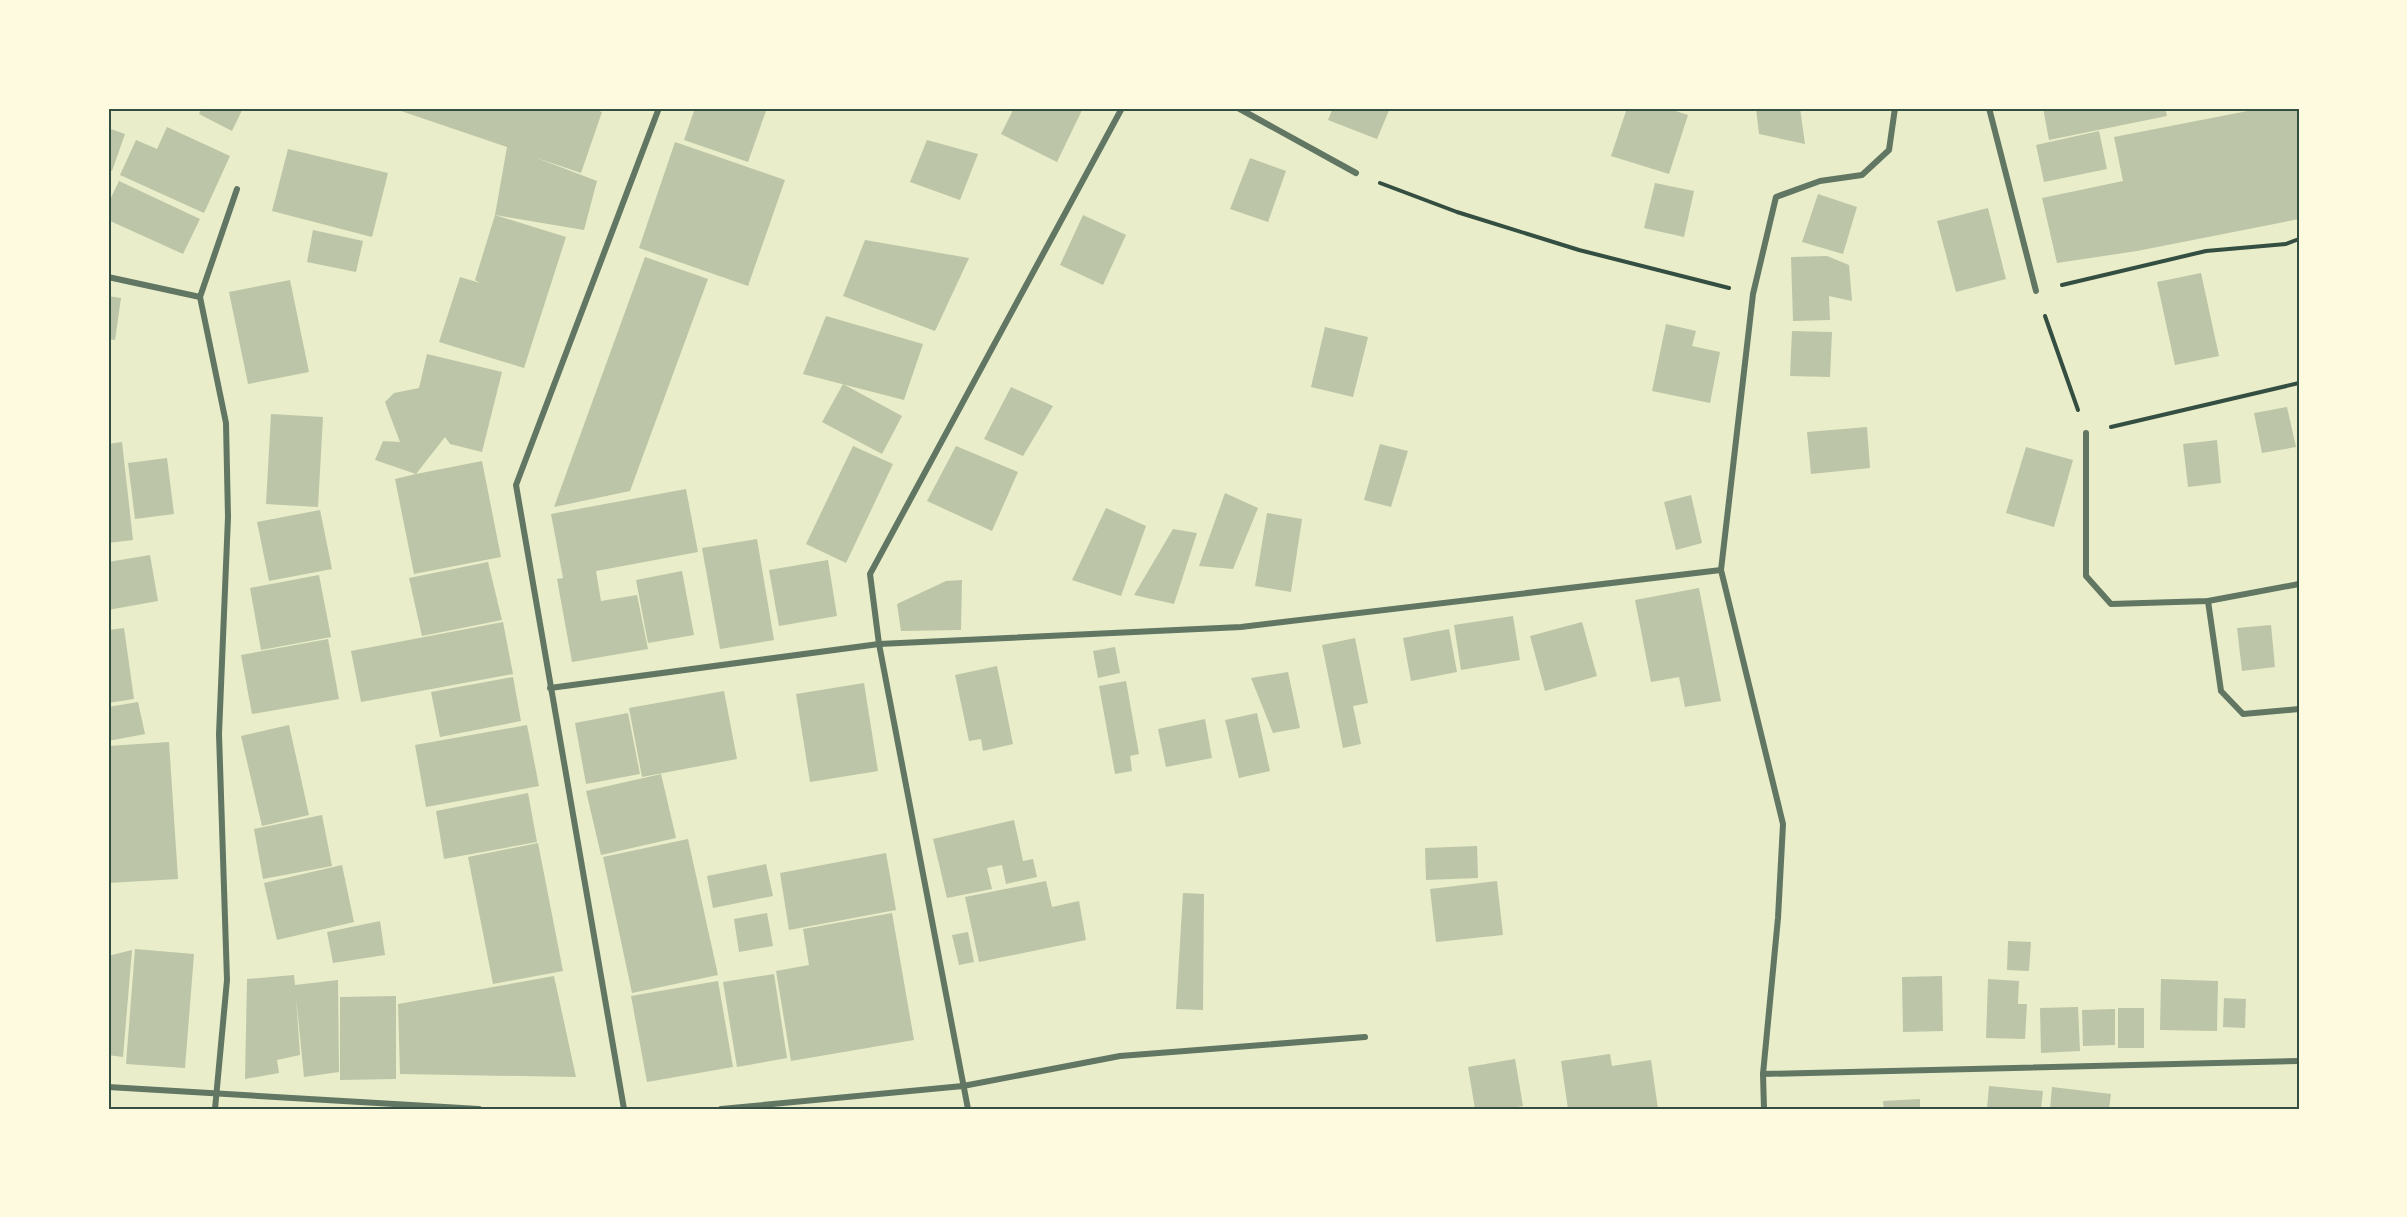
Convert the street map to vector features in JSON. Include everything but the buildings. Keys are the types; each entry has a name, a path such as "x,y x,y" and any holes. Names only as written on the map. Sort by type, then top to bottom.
{"street":[{"path":"624,1109 516,484 659,108"},
{"path":"968,1109 879,644 870,574 1122,108"},
{"path":"1238,108 1356,173"},
{"path":"1764,1109 1763,1074 1778,918 1783,824 1721,570 1753,294 1776,196 1820,181 1862,174 1889,150 1895,108"},
{"path":"1989,108 2036,291"},
{"path":"215,1109 227,980 219,734 228,517 226,423 200,297 237,189"},
{"path":"108,277 200,297"},
{"path":"2086,433 2086,576 2111,604 2208,601 2299,584"},
{"path":"550,688 879,644 1241,627 1721,570"},
{"path":"2208,601 2221,691 2243,714 2299,709"},
{"path":"721,1109 963,1086 1120,1056 1365,1037"},
{"path":"1763,1074 2299,1061"},
{"path":"108,1087 479,1109"}],"path":[{"path":"1356,173 1457,212 1579,250 1753,294"},
{"path":"2299,239 2286,244 2206,251 2036,291 2086,433 2299,383"}]}
